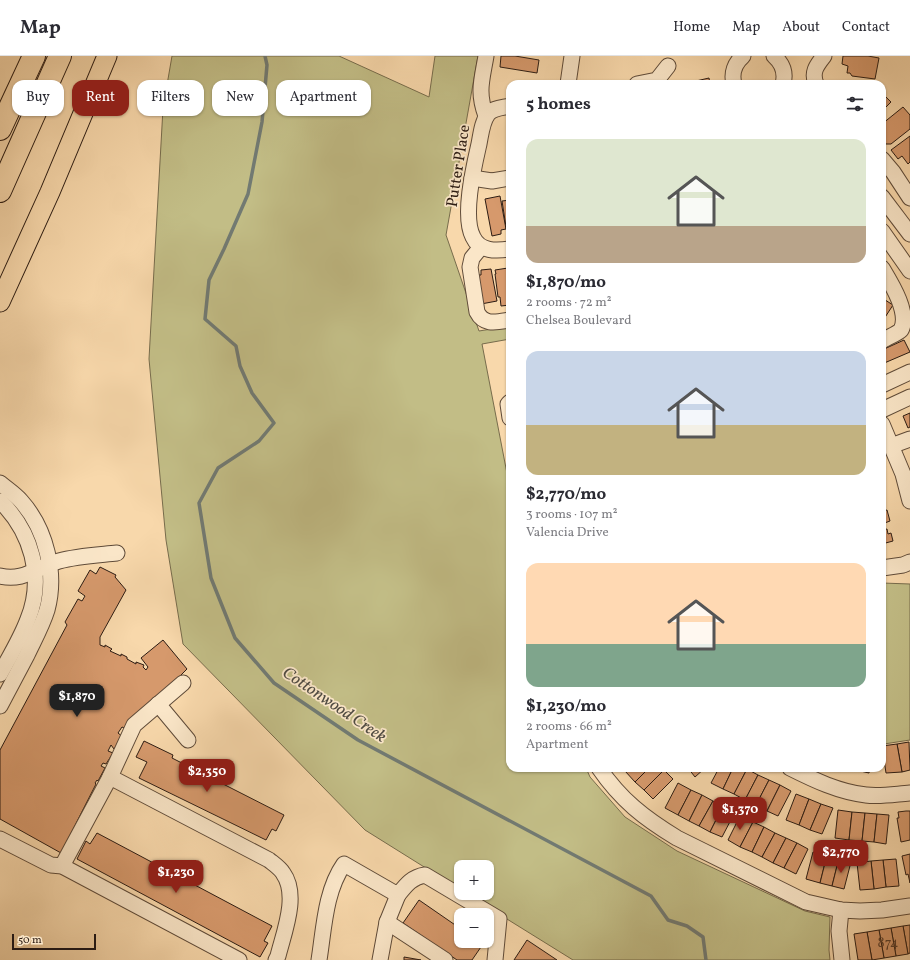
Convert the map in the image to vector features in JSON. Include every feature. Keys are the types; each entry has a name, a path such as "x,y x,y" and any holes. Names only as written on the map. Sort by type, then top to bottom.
{"highway":[{"path":"0,129 34,56"},
{"path":"0,191 60,56"}],"main road":[{"path":"0,302 50,192 107,56"}],"street":[{"path":"486,56 480,92 481,101 488,114 494,109 506,107"},
{"path":"569,80 572,56"},
{"path":"725,56 730,63 734,79"},
{"path":"734,79 736,64 743,56"},
{"path":"774,56 779,61 784,79"},
{"path":"784,79 791,56"},
{"path":"815,80 814,73 816,67 824,56"},
{"path":"657,80 668,66"},
{"name":"Putter Place","path":"481,247 473,238 470,230 469,210 472,178 484,120 488,114"},
{"path":"886,164 910,198"},
{"path":"472,178 492,181 506,179"},
{"path":"886,203 910,234"},
{"path":"886,237 910,271"},
{"path":"506,250 497,251 481,247 472,258 470,267 477,312 483,320 487,322 492,323 506,321"},
{"path":"886,275 906,308 907,316 906,323 901,330 886,339"},
{"path":"886,383 910,372"},
{"path":"886,408 910,397"},
{"path":"886,434 903,474 910,501"},
{"path":"891,446 910,439"},
{"path":"0,483 20,501 34,519 44,542 49,564 49,594 47,609 41,628 0,706"},
{"path":"0,500 12,512 24,531 30,547 35,585 34,602 28,619 0,674"},
{"path":"0,576 10,578 22,576 49,564 60,561 118,553"},
{"path":"886,567 903,565 910,562"},
{"path":"62,866 110,777 134,725 183,683"},
{"path":"158,704 188,740"},
{"path":"602,772 622,798 644,818 658,827 677,838 806,902 841,910 860,911 910,906"},
{"path":"798,772 817,782 842,790 867,795 910,793"},
{"path":"110,777 269,860 283,872 290,888 291,901 276,960"},
{"path":"0,839 51,865 62,866 239,960"},
{"path":"319,960 330,897 338,873 344,864 398,895"},
{"path":"380,960 387,922 398,895 411,880 418,876 425,875 499,919 495,960"},
{"path":"841,910 839,931 842,960"},
{"path":"387,922 442,959"}],"shaded area":[{"path":"172,56 339,56 429,97 435,56 478,56 446,235 479,331 506,327 506,340 482,344 506,468 506,772 588,772 590,777 625,817 677,851 805,911 830,917 830,960 573,960 494,911 494,908 489,908 476,900 494,900 494,860 454,860 454,886 365,830 183,644 166,540 149,359 163,116 204,116 204,80 168,80"},
{"path":"886,583 910,584 910,740 886,744"}],"building":[{"path":"501,56 515,56 539,60 537,73 500,67"},
{"path":"843,56 868,56 879,58 875,79 852,76 850,73 847,73 848,66 842,64"},
{"path":"886,97 891,102 886,107"},
{"path":"903,107 910,115 910,129 891,144 886,144 886,121"},
{"path":"910,136 910,162 908,164 902,156 898,159 891,150"},
{"path":"500,196 506,229 501,230 501,234 492,236 485,199"},
{"path":"506,200 506,227 502,201"},
{"path":"506,268 506,305 501,306 500,297 498,297 495,270"},
{"path":"491,269 497,301 481,304 477,275 481,275 481,270"},
{"path":"886,301 893,305 886,316"},
{"path":"904,340 910,352 886,362 886,348"},
{"path":"910,413 910,427 908,428 903,416"},
{"path":"886,510 890,521 886,522"},
{"path":"886,529 888,534 891,533 893,541 886,543"},
{"path":"100,567 116,575 115,577 126,590 100,637 100,645 105,647 105,645 112,649 110,651 127,657 127,659 136,664 136,662 144,665 143,667 146,670 148,667 141,658 163,640 187,669 127,729 122,727 118,733 123,737 114,749 111,745 108,751 113,753 106,764 103,763 101,766 105,768 98,781 97,780 95,783 96,784 61,853 0,819 0,750 67,625 65,622 78,599 82,601 85,596 78,591 90,570 96,574"},
{"path":"144,741 173,755 172,758 284,815 276,831 272,829 266,840 139,778 147,762 136,757"},
{"path":"909,742 910,770 902,772 897,744"},
{"path":"897,744 902,772 886,773 886,745"},
{"path":"626,772 645,772 635,782"},
{"path":"645,772 662,772 644,790 635,782"},
{"path":"662,772 666,772 673,779 653,799 644,790"},
{"path":"691,772 701,772 695,777"},
{"path":"717,772 731,772 723,789 711,783"},
{"path":"731,772 745,772 734,794 723,789"},
{"path":"745,772 752,772 758,775 745,800 734,794"},
{"path":"758,775 769,780 756,805 745,800"},
{"path":"769,780 780,785 767,811 756,805"},
{"path":"678,783 691,790 678,815 665,808"},
{"path":"780,785 791,791 778,816 767,811"},
{"path":"691,790 702,795 689,821 678,815"},
{"path":"796,794 809,799 799,825 786,820"},
{"path":"702,795 713,801 699,826 689,821"},
{"path":"809,799 821,804 810,830 799,825"},
{"path":"713,801 723,806 710,832 699,826"},
{"path":"821,804 833,808 822,834 810,830"},
{"path":"723,806 735,812 722,837 710,832"},
{"path":"838,810 852,812 849,840 835,838"},
{"path":"910,811 910,840 901,842 897,818 899,818 898,812"},
{"path":"852,812 865,813 862,841 849,840"},
{"path":"865,813 877,814 874,842 862,841"},
{"path":"877,814 889,815 886,844 874,842"},
{"path":"740,816 753,822 740,847 728,840"},
{"path":"753,822 764,827 752,852 740,847"},
{"path":"764,827 775,833 762,857 752,852"},
{"path":"97,833 272,926 264,941 268,943 260,957 77,859 86,841 90,844"},
{"path":"775,833 786,838 773,863 762,857"},
{"path":"786,838 797,843 784,868 773,863"},
{"path":"797,843 808,849 796,874 784,868"},
{"path":"813,852 827,855 820,883 806,879"},
{"path":"910,854 910,883 908,874 906,875 902,856"},
{"path":"827,855 839,858 832,886 820,883"},
{"path":"839,858 851,862 844,889 832,886"},
{"path":"896,859 899,886 886,887 883,860"},
{"path":"883,860 886,887 874,889 871,861"},
{"path":"871,861 874,889 860,890 857,863"},
{"path":"419,900 454,924 454,948 480,948 472,960 457,960 403,923"},
{"path":"910,925 910,953 908,954 903,926"},
{"path":"903,926 908,954 896,956 891,928"},
{"path":"891,928 896,956 884,958 879,930"},
{"path":"879,930 884,958 872,960 867,932"},
{"path":"867,932 872,960 858,960 854,934"},
{"path":"527,940 557,960 514,960"},
{"path":"404,957 421,960 404,960"}],"waterway":[{"name":"Cottonwood Creek","path":"265,56 267,65 262,122 248,194 209,280 205,319 236,346 240,366 252,393 274,423 259,441 218,468 199,503 211,578 235,638 274,683 358,740 651,896 668,920 687,926 703,937 706,960"}]}
